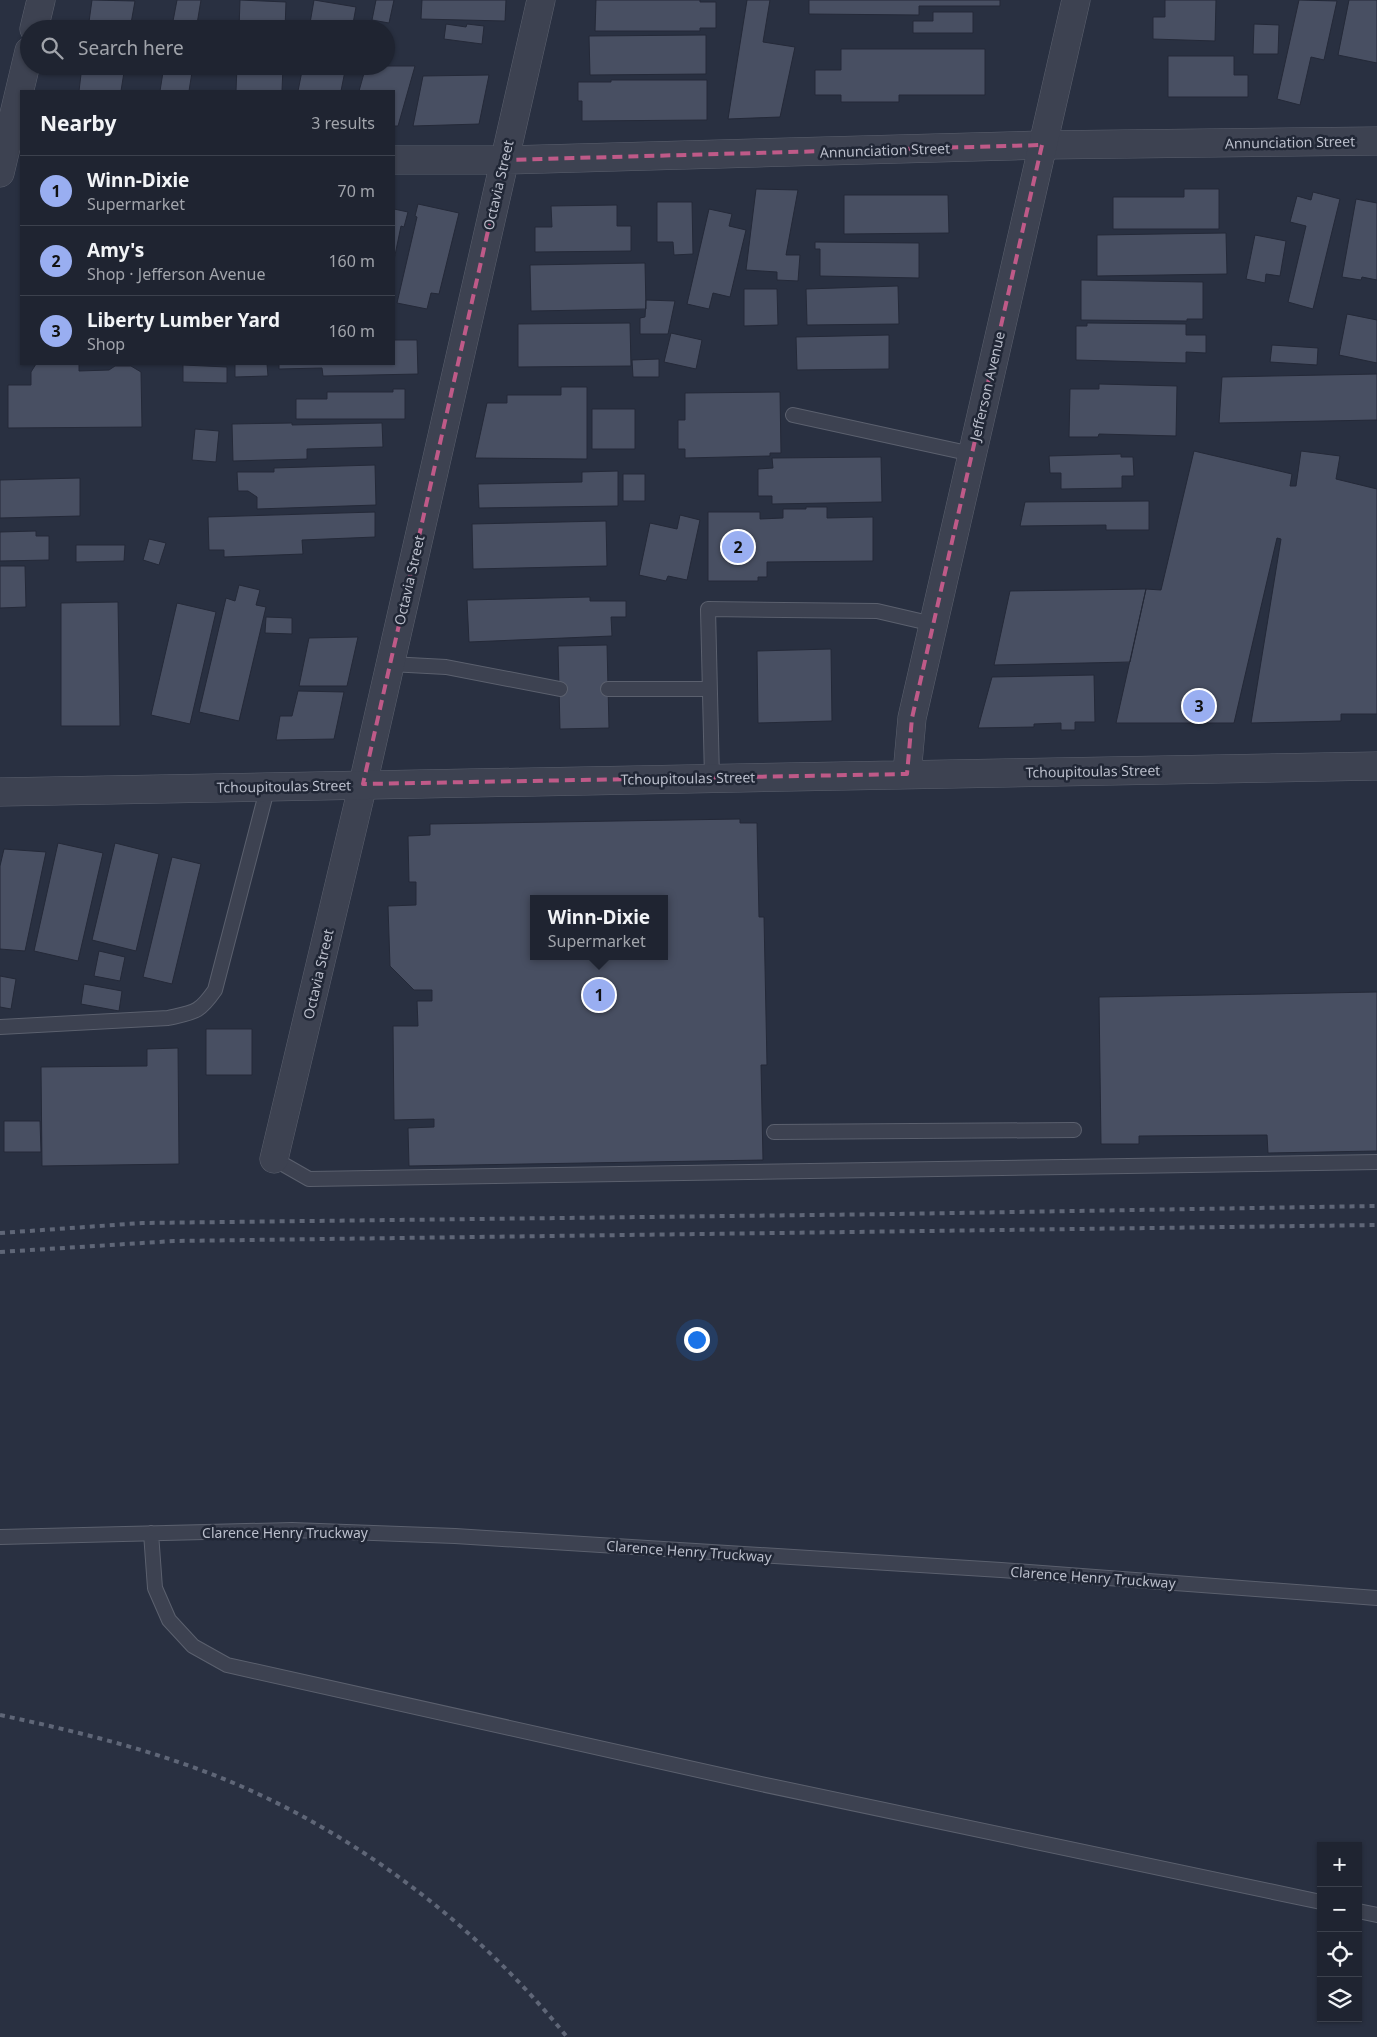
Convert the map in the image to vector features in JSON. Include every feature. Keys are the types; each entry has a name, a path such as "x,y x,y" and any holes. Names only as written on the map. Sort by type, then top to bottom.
{"street":[{"path":"36,20 41,0"},
{"name":"Octavia Street","path":"274,1159 363,784 541,0"},
{"name":"Jefferson Avenue","path":"907,774 912,718 1076,0"},
{"path":"20,167 0,172 23,75"},
{"name":"Annunciation Street","path":"395,160 504,160 1042,145 1377,141"},
{"name":"Tchoupitoulas Street","path":"0,792 1377,766"}],"lane":[{"path":"793,416 972,454"},
{"path":"712,778 708,609 877,611 933,624"},
{"path":"390,664 446,667 560,689"},
{"path":"608,689 709,689"},
{"path":"0,1027 168,1018 190,1014 204,1006 215,990 268,786"},
{"path":"774,1132 1074,1130"},
{"path":"274,1159 309,1179 1377,1162"},
{"name":"Clarence Henry Truckway","path":"0,1537 292,1530 455,1536 1001,1570 1377,1598"},
{"path":"150,1533 155,1588 169,1620 193,1646 227,1665 761,1784 1317,1901"},
{"path":"1362,1911 1377,1915"}],"highlighted area":[{"path":"1042,145 912,718 907,774 363,784 504,160"}],"building":[{"path":"92,0 135,1 132,20 89,20"},
{"path":"177,0 201,0 198,20 173,20"},
{"path":"240,0 286,2 285,20 239,20"},
{"path":"314,0 356,7 354,20 311,20"},
{"path":"376,0 394,0 390,20 372,20"},
{"path":"422,0 506,0 505,21 421,19"},
{"path":"596,0 700,0 700,2 716,2 716,28 700,28 700,31 595,31"},
{"path":"747,0 770,0 763,42 795,47 780,117 728,119"},
{"path":"809,0 1000,0 1000,6 919,6 919,15 809,14"},
{"path":"1165,0 1216,0 1215,41 1153,39 1153,17 1165,17"},
{"path":"1299,0 1337,1 1324,60 1311,57 1300,105 1277,99"},
{"path":"1349,0 1377,0 1377,63 1338,55"},
{"path":"933,12 973,12 973,33 913,33 913,21 933,21"},
{"path":"446,24 466,27 467,24 484,26 482,44 444,39"},
{"path":"1254,24 1279,25 1278,54 1253,54"},
{"path":"706,35 706,74 590,75 589,36"},
{"path":"841,49 985,49 985,95 899,95 899,102 841,102 841,95 815,95 815,70 841,70"},
{"path":"1168,56 1234,56 1234,75 1248,75 1248,97 1168,97"},
{"path":"395,66 415,66 398,126 395,126 395,90 359,90 363,75 395,75"},
{"path":"81,75 124,75 121,90 79,90"},
{"path":"163,75 192,75 189,90 160,90"},
{"path":"237,75 283,75 282,90 236,90"},
{"path":"301,75 344,75 341,90 298,90"},
{"path":"489,75 479,124 413,126 423,76"},
{"path":"611,80 707,80 707,120 582,121 582,101 578,101 578,82 611,82"},
{"path":"756,189 798,190 786,255 800,255 798,281 777,280 777,272 746,270"},
{"path":"1184,189 1219,189 1219,229 1113,229 1113,197 1184,197"},
{"path":"1313,192 1340,199 1313,309 1288,302 1306,226 1290,222 1297,196 1311,200"},
{"path":"844,195 948,195 949,233 844,234"},
{"path":"1356,199 1377,203 1377,280 1362,277 1361,280 1342,277"},
{"path":"657,202 692,202 693,254 674,255 673,242 657,242"},
{"path":"418,204 459,213 439,294 431,293 427,309 397,303 417,217 415,216"},
{"path":"617,205 617,226 631,226 631,251 535,252 535,227 552,227 551,206"},
{"path":"395,209 408,212 404,227 401,226 395,255"},
{"path":"709,209 732,214 729,226 746,230 730,297 713,293 709,309 687,304"},
{"path":"1226,233 1227,274 1097,276 1097,235"},
{"path":"1255,235 1286,241 1280,276 1266,274 1265,283 1246,279"},
{"path":"815,242 919,243 919,278 820,276 820,249 815,249"},
{"path":"645,263 646,309 531,311 530,265"},
{"path":"1081,280 1203,282 1203,319 1187,319 1187,321 1081,320"},
{"path":"898,286 899,324 807,325 806,289"},
{"path":"744,289 777,289 778,325 744,326"},
{"path":"646,300 675,301 668,334 640,334 640,318 645,317"},
{"path":"1347,314 1377,320 1377,363 1339,355"},
{"path":"630,323 631,366 518,367 518,324"},
{"path":"1087,323 1186,324 1186,335 1206,335 1206,353 1186,352 1186,363 1076,360 1076,326 1087,326"},
{"path":"671,333 702,340 696,369 664,362"},
{"path":"889,335 889,369 797,370 796,337"},
{"path":"395,340 417,340 418,374 323,376 322,368 279,369 279,365 395,365"},
{"path":"1272,345 1318,348 1317,365 1270,362"},
{"path":"659,359 659,377 633,377 632,360"},
{"path":"35,365 79,365 79,371 109,370 115,366 131,366 141,372 142,427 8,428 8,385 31,385 31,372"},
{"path":"183,365 227,367 227,383 183,382"},
{"path":"235,365 267,365 268,376 235,377"},
{"path":"1377,374 1377,420 1219,423 1222,377"},
{"path":"1099,384 1177,386 1176,436 1099,434 1098,437 1069,437 1070,389 1099,389"},
{"path":"561,387 587,387 587,459 475,458 487,403 507,403 507,395 561,395"},
{"path":"393,389 405,389 405,419 296,419 296,399 327,399 327,392 393,392"},
{"path":"780,392 781,453 770,453 770,456 685,458 685,449 678,449 678,420 685,420 685,393"},
{"path":"592,409 635,409 635,449 592,449"},
{"path":"292,423 292,425 382,423 383,447 307,449 307,459 233,461 232,424"},
{"path":"195,429 219,431 216,462 192,460"},
{"path":"1194,451 1292,474 1290,486 1296,486 1301,451 1340,456 1336,479 1377,489 1377,714 1341,714 1341,721 1251,723 1281,539 1277,538 1234,723 1116,723 1146,589 1161,590"},
{"path":"1121,454 1121,457 1133,457 1134,476 1122,476 1122,488 1061,489 1061,473 1050,473 1049,456"},
{"path":"881,457 882,502 772,504 772,496 758,496 758,469 773,468 772,458"},
{"path":"375,465 376,505 257,509 257,497 248,491 238,491 237,472 274,472 274,468"},
{"path":"618,471 618,506 479,508 478,484 582,482 582,472"},
{"path":"623,474 645,474 645,501 623,501"},
{"path":"80,478 80,516 0,518 0,480"},
{"path":"1149,501 1149,530 1106,530 1106,525 1020,526 1025,502"},
{"path":"806,507 827,507 827,518 873,517 873,561 767,562 767,577 758,577 758,581 708,581 708,512 760,512 760,519 783,518 783,509 806,509"},
{"path":"375,512 375,537 302,540 303,554 224,557 224,550 209,550 208,517"},
{"path":"680,515 700,520 687,580 668,576 666,581 639,575 650,523 677,529"},
{"path":"606,521 607,566 473,569 472,524"},
{"path":"36,531 36,536 49,536 49,560 0,561 0,532"},
{"path":"149,539 166,543 159,565 143,560"},
{"path":"76,545 125,545 124,561 76,562"},
{"path":"0,566 25,566 26,607 0,608"},
{"path":"239,585 260,590 256,605 266,607 239,721 199,712 226,598 235,601"},
{"path":"1146,589 1130,662 994,665 1010,591"},
{"path":"590,597 590,601 626,601 626,617 611,617 612,636 469,642 467,600"},
{"path":"118,602 120,726 61,726 61,603"},
{"path":"177,603 216,612 190,724 151,715"},
{"path":"266,617 292,618 292,634 265,633"},
{"path":"358,637 347,686 299,686 309,638"},
{"path":"607,645 609,728 560,729 558,646"},
{"path":"831,649 832,721 758,723 757,651"},
{"path":"1094,675 1095,722 1075,722 1075,730 1061,730 1061,723 1034,724 1034,727 978,728 992,677"},
{"path":"298,691 344,692 334,739 276,740 280,716 292,716"},
{"path":"740,819 740,823 757,823 759,917 764,917 767,1065 761,1065 763,1160 409,1166 408,1128 434,1127 434,1119 394,1120 393,1026 418,1026 417,1001 432,1001 432,990 414,990 390,966 388,906 416,905 416,882 409,882 408,836 430,835 430,824"},
{"path":"58,843 103,853 78,961 34,951"},
{"path":"115,843 159,854 136,951 92,940"},
{"path":"4,849 46,852 25,951 0,949 0,866"},
{"path":"172,857 201,864 172,984 143,977"},
{"path":"99,951 125,957 120,981 94,976"},
{"path":"0,976 16,979 11,1009 0,1007"},
{"path":"84,984 122,991 119,1011 81,1004"},
{"path":"1377,992 1377,1151 1268,1153 1267,1135 1139,1136 1139,1144 1101,1144 1099,997"},
{"path":"206,1029 252,1029 252,1075 206,1075"},
{"path":"178,1048 179,1164 42,1166 41,1067 147,1066 147,1049"},
{"path":"4,1121 40,1121 41,1152 4,1152"}],"railway":[{"path":"0,1233 142,1223 1377,1206"},
{"path":"0,1252 174,1241 1377,1225"},
{"path":"0,1715 60,1728 179,1762 236,1784 283,1806 329,1832 374,1860 458,1924 533,1997 567,2037"}],"place":[{"name":"Amy's","path":"738,547"},
{"name":"Liberty Lumber Yard","path":"1199,706"},
{"name":"Winn-Dixie","path":"599,995"}]}
